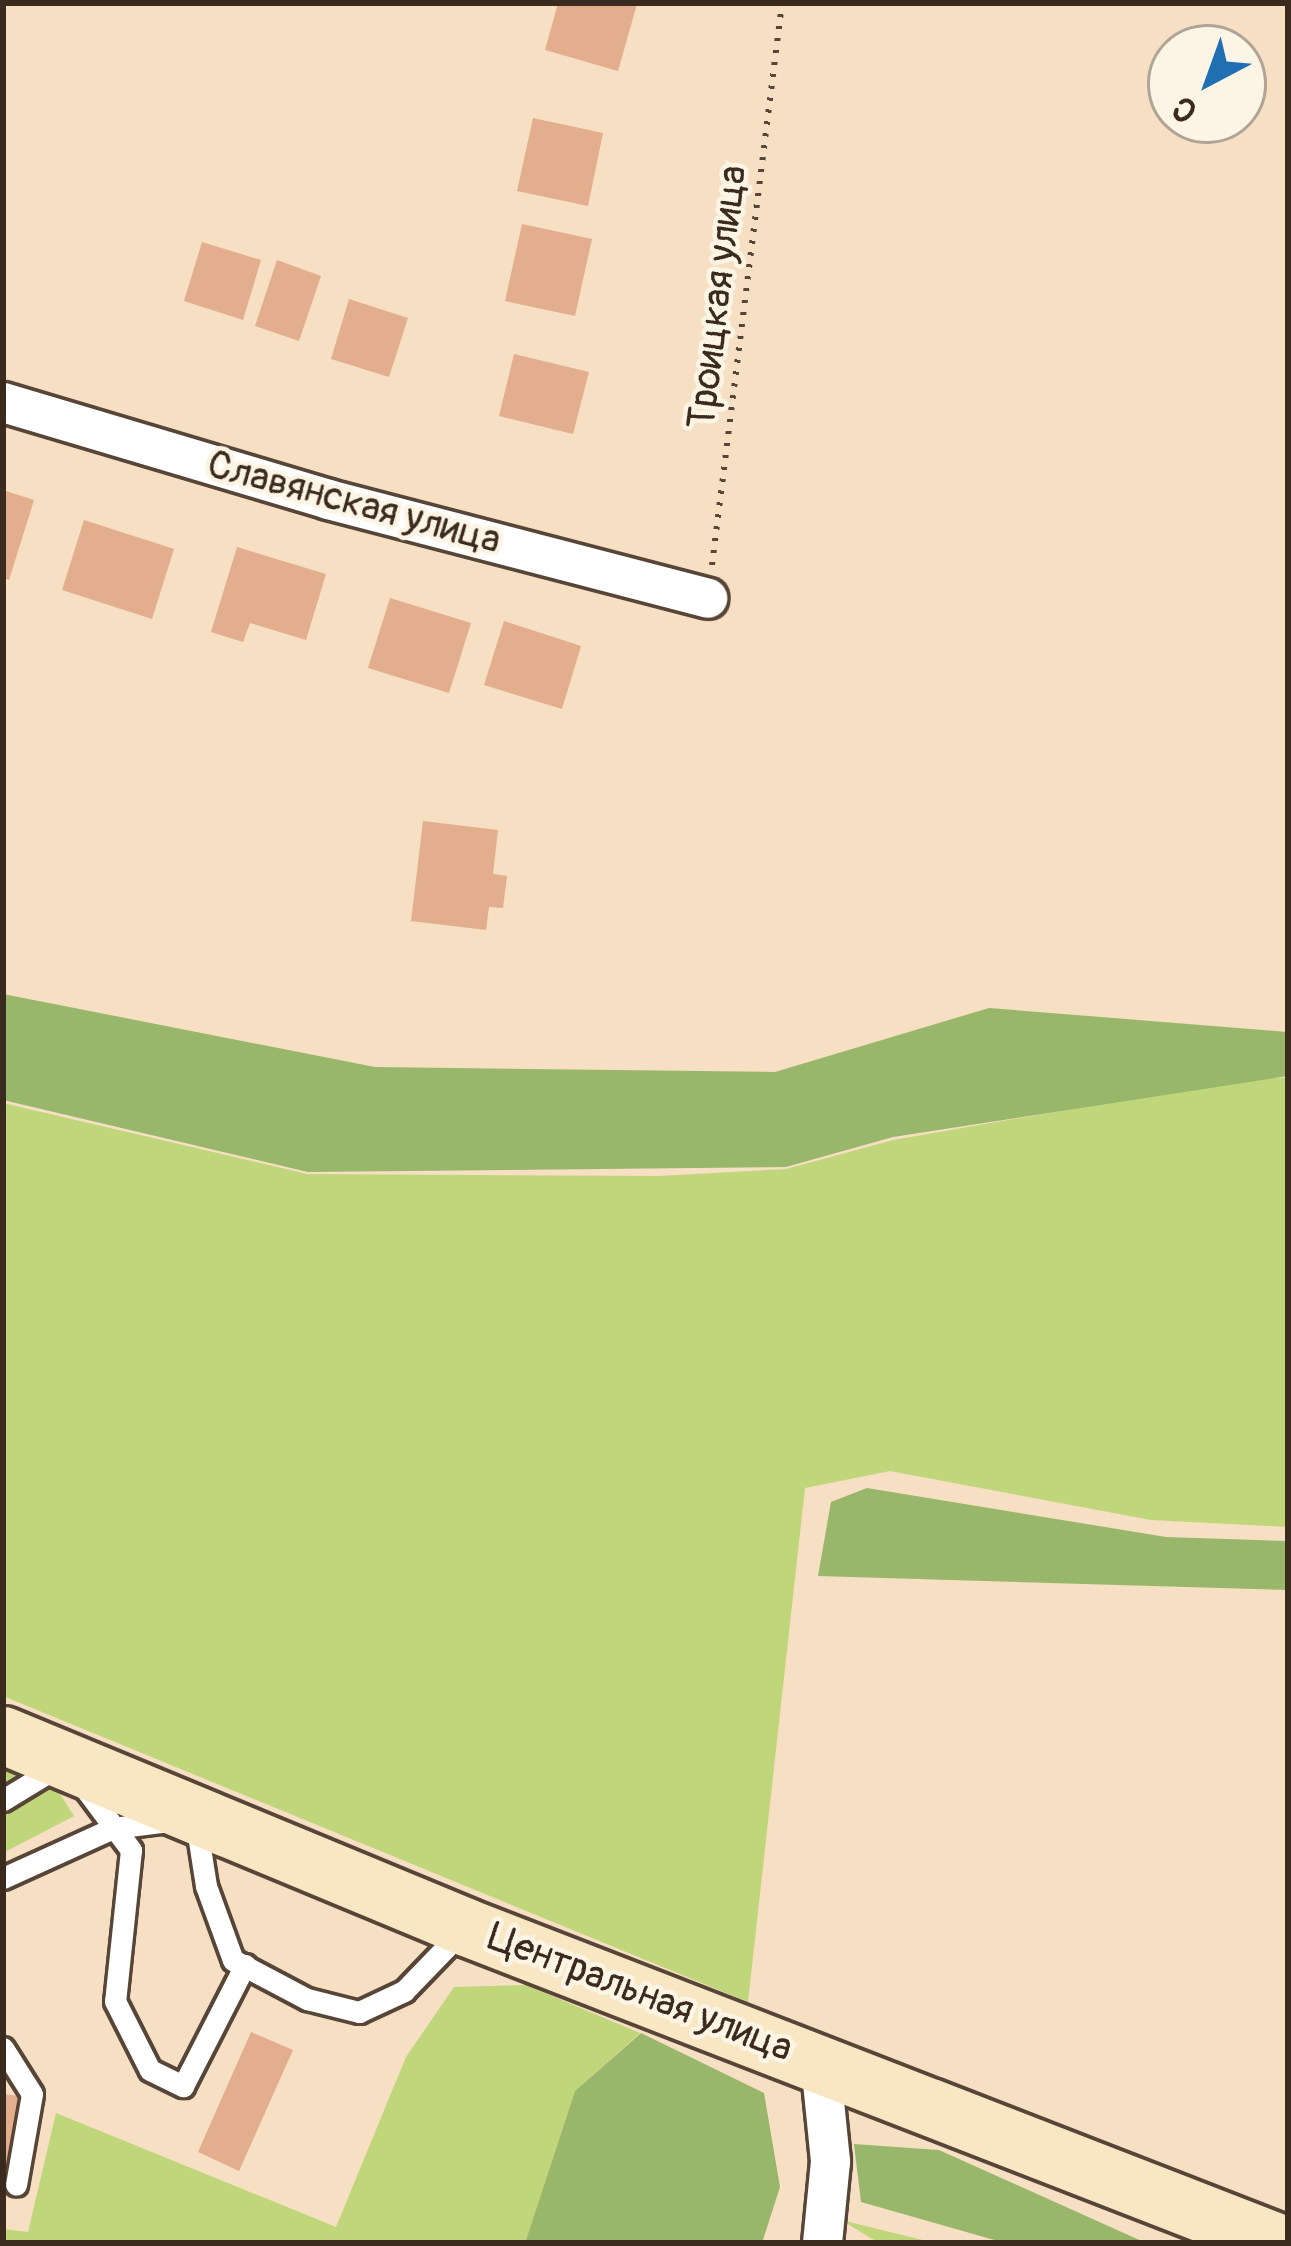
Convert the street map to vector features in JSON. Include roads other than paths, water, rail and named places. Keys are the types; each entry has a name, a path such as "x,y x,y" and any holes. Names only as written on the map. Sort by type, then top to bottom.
{"street":[{"name":"Славянская улица","path":"3,402 328,499 707,598"},
{"name":"Центральная улица","path":"3,1735 466,1927 1280,2243"},
{"path":"820,2062 830,2161 822,2243"}],"lane":[{"path":"3,1800 67,1761 131,1850 115,2001 150,2070 183,2086 245,1965"},
{"path":"3,1878 112,1828 196,1817 206,1886 233,1960 307,1999 359,2012 404,1991 466,1927"},
{"path":"3,2048 32,2095 16,2185"}]}
